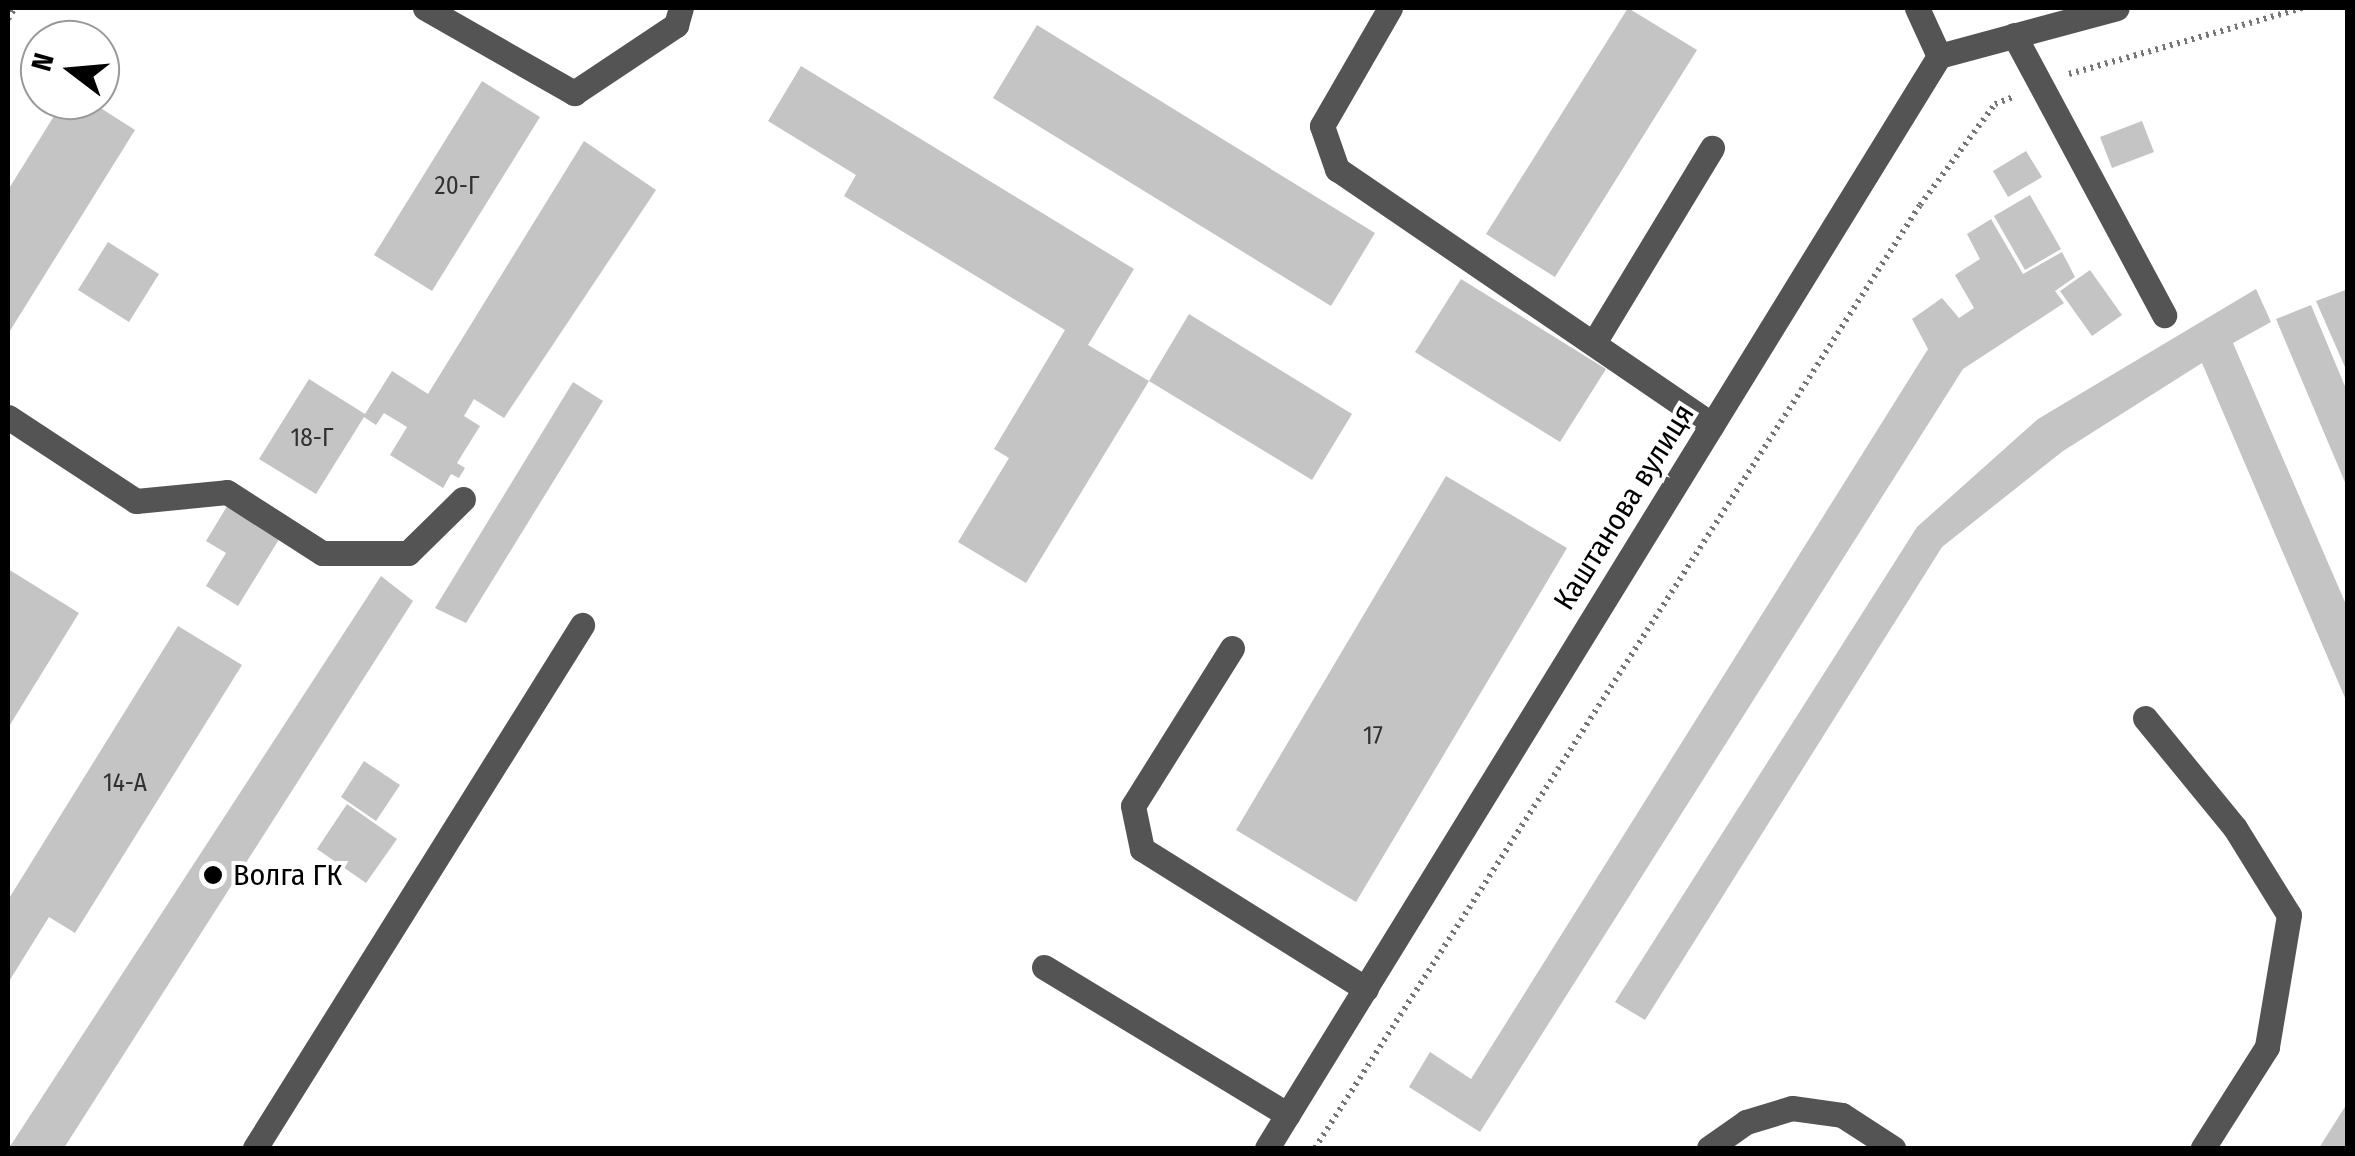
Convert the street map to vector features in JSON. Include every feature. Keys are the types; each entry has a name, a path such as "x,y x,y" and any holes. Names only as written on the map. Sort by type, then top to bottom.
{"street":[{"path":"425,8 574,93 676,25 681,8"},
{"path":"1390,8 1322,126 1337,168 1595,341 1712,425"},
{"path":"1917,8 1939,56 2118,8"},
{"path":"2014,35 2037,88 2164,315"},
{"name":"Каштанова вулиця","path":"1267,1148 1939,56"},
{"path":"1595,341 1712,148"},
{"path":"8,417 136,500 227,492 322,553 408,553 463,499"},
{"path":"255,1148 582,626"},
{"path":"1232,648 1133,806 1142,849 1366,989"},
{"path":"2145,718 2236,828 2289,915 2267,1047 2203,1148"},
{"path":"1044,967 1288,1115"},
{"path":"1709,1148 1746,1122 1792,1108 1842,1116 1893,1148"}],"path":[{"path":"8,19 14,8"},
{"path":"1315,1148 1920,205 1995,104 2303,8"}],"building":[{"path":"1628,8 1697,50 1555,277 1486,234"},
{"path":"1037,25 1375,233 1331,306 993,98"},
{"path":"801,66 1134,269 1088,345 1149,381 1026,583 958,542 1009,458 994,449 1065,330 844,196 856,175 768,121"},
{"path":"482,81 540,117 432,291 374,255"},
{"path":"52,120 119,120 135,130 8,334 8,190"},
{"path":"2142,121 2154,152 2112,168 2100,137"},
{"path":"584,141 656,190 504,418 474,399 464,416 480,426 457,463 465,468 459,478 451,474 443,488 390,455 407,427 384,413 376,425 364,417 316,494 259,459 309,379 365,414 392,371 428,394"},
{"path":"2026,151 2042,177 2008,197 1993,171"},
{"path":"2030,195 2061,249 2025,270 1994,216"},
{"path":"1991,219 2023,274 2062,252 2075,277 2055,291 2064,303 1963,369 1480,1132 1409,1087 1430,1052 1471,1079 1928,349 1912,319 1942,298 1959,318 1974,308 1955,275 1980,259 1967,234"},
{"path":"108,242 159,274 129,322 78,290"},
{"path":"2090,270 2122,315 2092,336 2060,291"},
{"path":"1461,279 1606,369 1560,442 1415,352"},
{"path":"2256,289 2271,322 2233,343 2348,609 2348,705 2202,363 2063,451 1942,547 1645,1020 1615,1002 1917,527 2038,419"},
{"path":"2348,289 2348,374 2316,301"},
{"path":"2311,305 2347,391 2347,487 2276,319"},
{"path":"1189,314 1352,414 1312,480 1149,381"},
{"path":"573,382 603,401 466,623 435,608"},
{"path":"1446,476 1567,548 1356,902 1236,830"},
{"path":"229,503 281,536 238,606 206,586 226,553 206,541"},
{"path":"8,569 79,613 8,728"},
{"name":"Волга ГК","path":"381,576 413,601 64,1148 9,1148"},
{"path":"178,626 242,665 75,933 49,917 8,983 8,900"},
{"path":"364,761 400,785 376,821 341,797"},
{"path":"347,804 397,839 366,883 317,849"},
{"path":"2348,1102 2348,1148 2319,1148"}],"place":[{"name":"Волга ГК","path":"213,875"}]}
